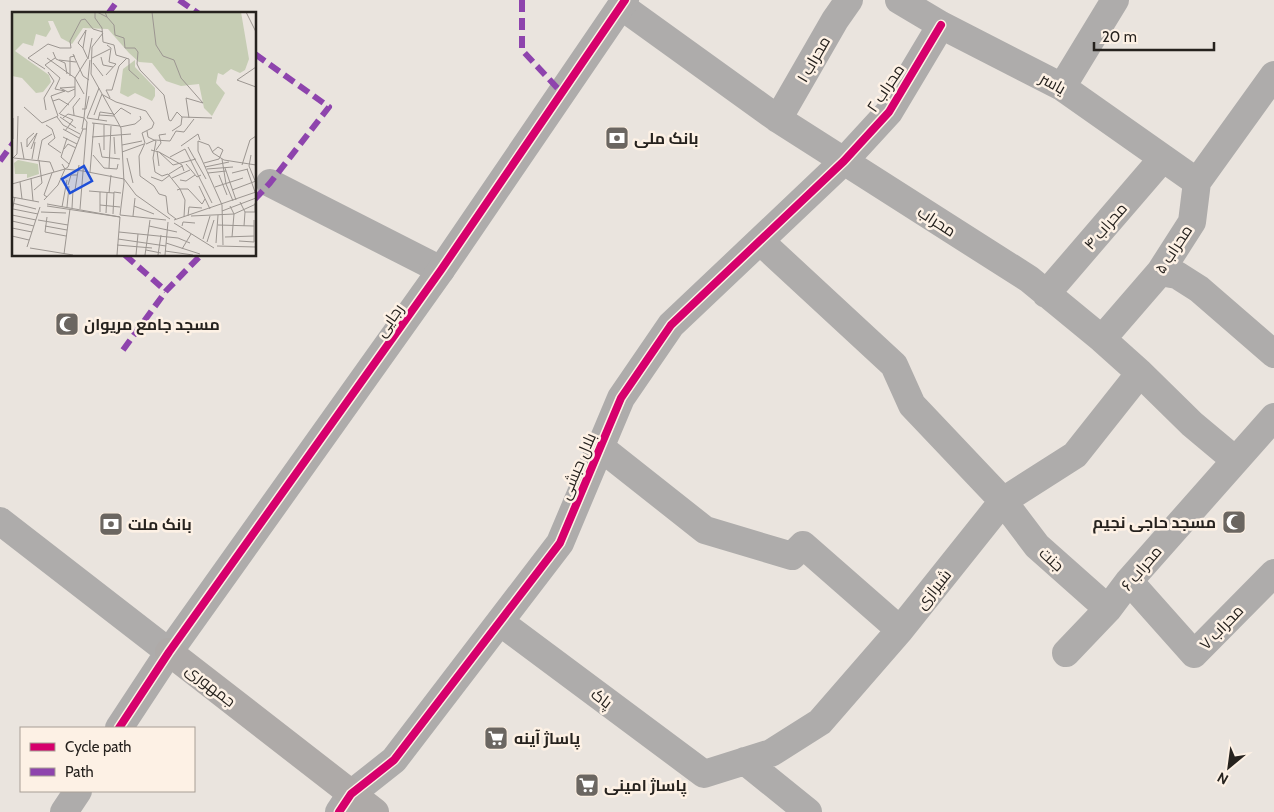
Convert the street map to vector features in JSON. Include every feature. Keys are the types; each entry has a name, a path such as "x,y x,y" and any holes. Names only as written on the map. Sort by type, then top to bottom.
{"main road":[{"name":"جمهوری","path":"169,652 345,803 375,812"}],"street":[{"name":"محراب ۱","path":"778,119 835,20 849,0"},
{"name":"یاسر","path":"899,0 941,25 1062,87 1197,182"},
{"path":"1062,87 1115,0"},
{"name":"محراب","path":"623,3 778,119 1029,279 1102,339 1192,424 1235,460"},
{"name":"رجایی","path":"120,727 169,652 441,270 623,3"},
{"name":"محراب ۲","path":"844,161 888,112 941,25"},
{"name":"محراب ۵","path":"1102,339 1160,272 1192,222 1197,182 1274,75"},
{"name":"محراب ۴","path":"1046,294 1163,158"},
{"name":"بلال حبشی","path":"345,803 394,760 560,543 621,398 671,325 844,161"},
{"path":"270,183 441,270"},
{"name":"جنت","path":"760,241 894,365 912,405 1003,501 1036,546 1108,609"},
{"path":"1160,272 1177,274 1199,289 1274,354"},
{"name":"شیرازی","path":"704,774 771,753 820,722 900,630 1003,501 1075,455 1140,373"},
{"name":"محراب ۶","path":"1066,653 1108,609 1129,582 1274,417"},
{"path":"600,447 705,530 792,556 803,545 900,630"},
{"name":"جمهوری","path":"0,521 169,652"},
{"name":"محراب ۷","path":"1129,582 1194,654 1274,573"},
{"name":"پاک","path":"500,622 704,774"},
{"path":"745,761 808,812"},
{"path":"64,812 77,792"}],"marked path":[{"path":"109,12 118,0"},
{"path":"179,0 196,12"},
{"path":"522,0 522,50 561,92"},
{"path":"256,55 329,107 270,183 256,198"},
{"path":"0,161 12,145"},
{"path":"126,256 166,291"},
{"path":"123,350 166,291 200,256"}],"cycle path":[{"path":"120,727 169,652 441,270 625,0"},
{"path":"339,812 351,794 394,760 560,543 621,398 671,325 844,161 889,112 941,25"}],"place":[{"name":"بانک ملی","path":"617,138"},
{"name":"مسجد جامع مریوان","path":"67,324"},
{"name":"مسجد حاجی نجیم","path":"1234,522"},
{"name":"بانک ملت","path":"111,524"},
{"name":"پاساژ آینه","path":"496,738"},
{"name":"پاساژ امینی","path":"587,785"}]}
